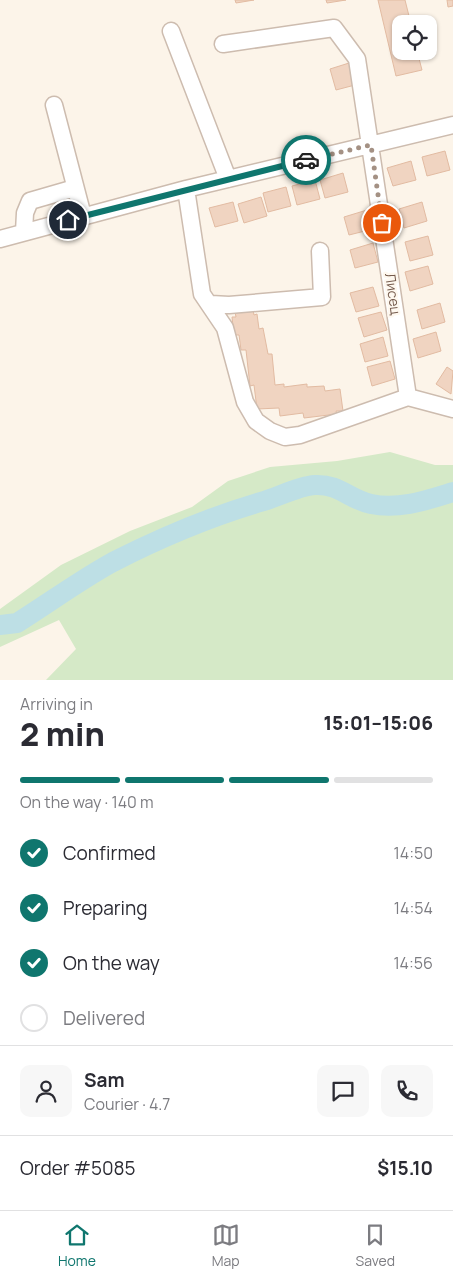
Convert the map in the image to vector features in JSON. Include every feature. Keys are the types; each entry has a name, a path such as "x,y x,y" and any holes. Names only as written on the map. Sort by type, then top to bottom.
{"street":[{"name":"Лисец","path":"223,44 334,28 357,59 408,397"},
{"path":"171,31 228,179"},
{"path":"54,105 83,216"},
{"path":"0,239 186,189 453,125"},
{"path":"24,232 25,213 30,201 75,188"},
{"path":"186,189 202,294 211,304 225,328 245,402 256,421 270,431 286,437 300,435 408,397 453,409"},
{"path":"211,304 229,306 322,297 320,251"}],"green space":[{"path":"390,452 435,465 453,465 453,680 46,680 76,649 59,620 0,647 0,609 61,565 130,531 192,507 228,481 270,467 337,461"}],"building":[{"path":"235,0 254,0 236,3"},
{"path":"326,0 346,0 327,3"},
{"path":"378,0 405,0 409,15 392,15 392,59"},
{"path":"447,0 453,0 453,6 448,7"},
{"path":"392,60 419,60 422,70 396,76"},
{"path":"349,63 355,85 336,90 330,69"},
{"path":"445,151 450,170 427,176 422,157"},
{"path":"411,161 416,180 393,186 387,168"},
{"path":"343,173 348,192 325,198 320,180"},
{"path":"315,180 320,199 297,205 292,186"},
{"path":"286,187 291,206 268,212 263,193"},
{"path":"261,197 267,216 244,223 238,204"},
{"path":"233,202 238,221 215,227 209,208"},
{"path":"422,202 427,221 404,228 399,209"},
{"path":"367,210 373,229 349,235 344,217"},
{"path":"428,236 433,255 410,261 405,242"},
{"path":"373,243 378,262 355,268 350,250"},
{"path":"428,266 433,284 410,291 405,272"},
{"path":"373,287 379,306 356,312 350,293"},
{"path":"440,303 445,322 422,329 417,310"},
{"path":"253,310 254,315 257,314 259,329 263,328 268,354 272,354 275,385 284,384 284,387 307,384 307,387 324,386 325,391 340,389 343,411 336,411 337,414 304,418 303,413 280,416 279,408 257,409 254,385 250,386 246,350 241,350 239,335 234,335 232,317 236,317 235,312"},
{"path":"381,312 387,330 364,337 358,318"},
{"path":"436,332 441,351 418,358 413,339"},
{"path":"383,337 388,356 365,362 360,344"},
{"path":"390,361 395,379 372,386 367,367"},
{"path":"447,367 453,371 451,394 436,384"}],"waterway":[{"path":"0,625 17,623 101,569 150,544 206,520 303,487 324,485 338,489 363,502 381,506 413,503 453,492"}],"way so far":[{"path":"306,160 371,145 382,223"}],"route":[{"path":"68,220 306,160"}]}
